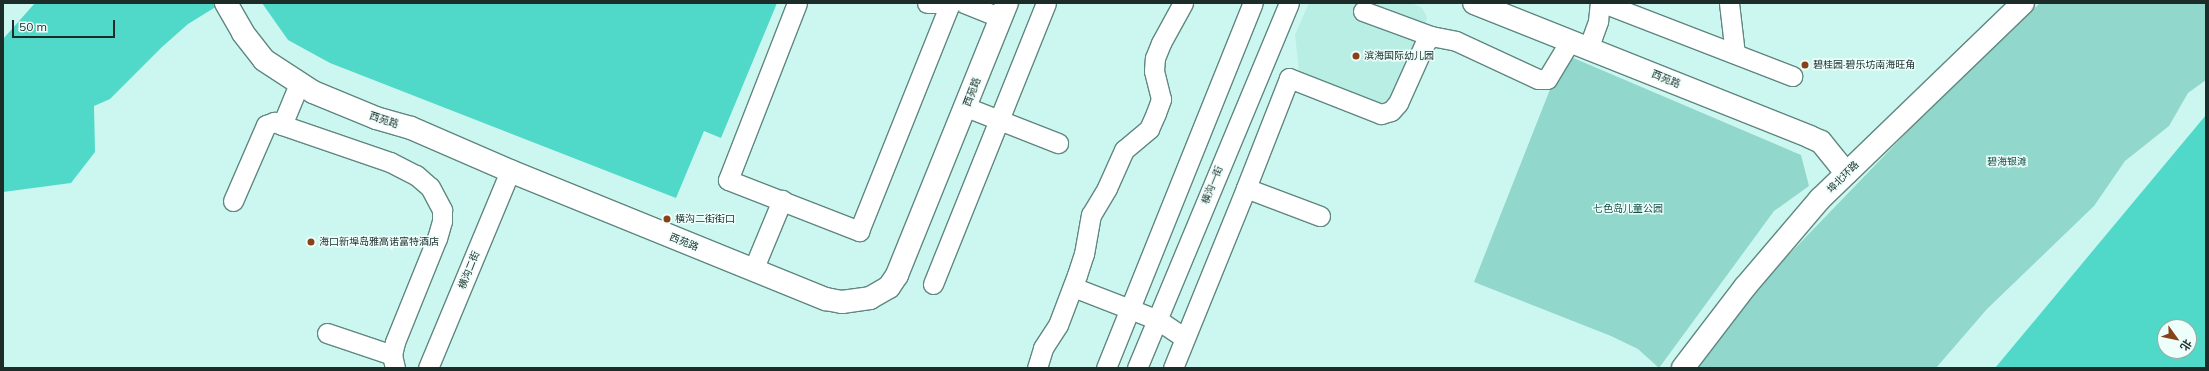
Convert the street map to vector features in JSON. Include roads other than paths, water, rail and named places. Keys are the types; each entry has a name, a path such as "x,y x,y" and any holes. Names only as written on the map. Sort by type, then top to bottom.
{"main road":[{"name":"西苑路","path":"1474,3 1821,142 1846,173"},
{"name":"埠北环路","path":"1683,368 1781,243 1846,173 2023,3"},
{"name":"西苑路","path":"227,4 243,33 264,60 299,84 376,118 410,128 510,171 753,270 826,299 842,302 862,301 889,287 904,260 1004,11"}],"street":[{"path":"797,3 728,180 859,231 950,3"},
{"path":"927,3 939,3"},
{"path":"964,3 1004,11"},
{"path":"933,284 1046,3"},
{"path":"1037,368 1043,348 1058,325 1073,286 1084,254 1091,215 1107,188 1124,150 1149,129 1156,113 1161,99 1154,71 1155,58 1161,42 1183,3"},
{"path":"1106,368 1253,3"},
{"name":"横沟一街","path":"1137,368 1289,3"},
{"path":"1363,11 1431,36 1456,41 1538,79 1546,79 1579,45 1598,21 1602,3 1792,76"},
{"path":"1729,3 1735,54"},
{"path":"1173,368 1289,78 1381,114 1391,111 1398,103 1425,43 1431,36"},
{"path":"282,125 299,84"},
{"path":"966,107 1058,143"},
{"path":"233,201 266,125 274,122 390,162 416,175 437,197 442,221 393,362 327,333"},
{"name":"横沟二街","path":"428,368 510,171"},
{"path":"1246,188 1320,216"},
{"path":"753,270 782,200"},
{"path":"1073,286 1158,320 1185,338"}],"place":[{"name":"滨海国际幼儿园","path":"1356,56"},
{"name":"碧桂园·碧乐坊南海旺角","path":"1805,65"},
{"name":"横沟二街街口","path":"667,219"},
{"name":"海口新埠岛雅高诺富特酒店","path":"311,242"}],"park label":[{"name":"碧海银滩","path":"2007,162"},
{"name":"七色岛儿童公园","path":"1628,209"}]}
